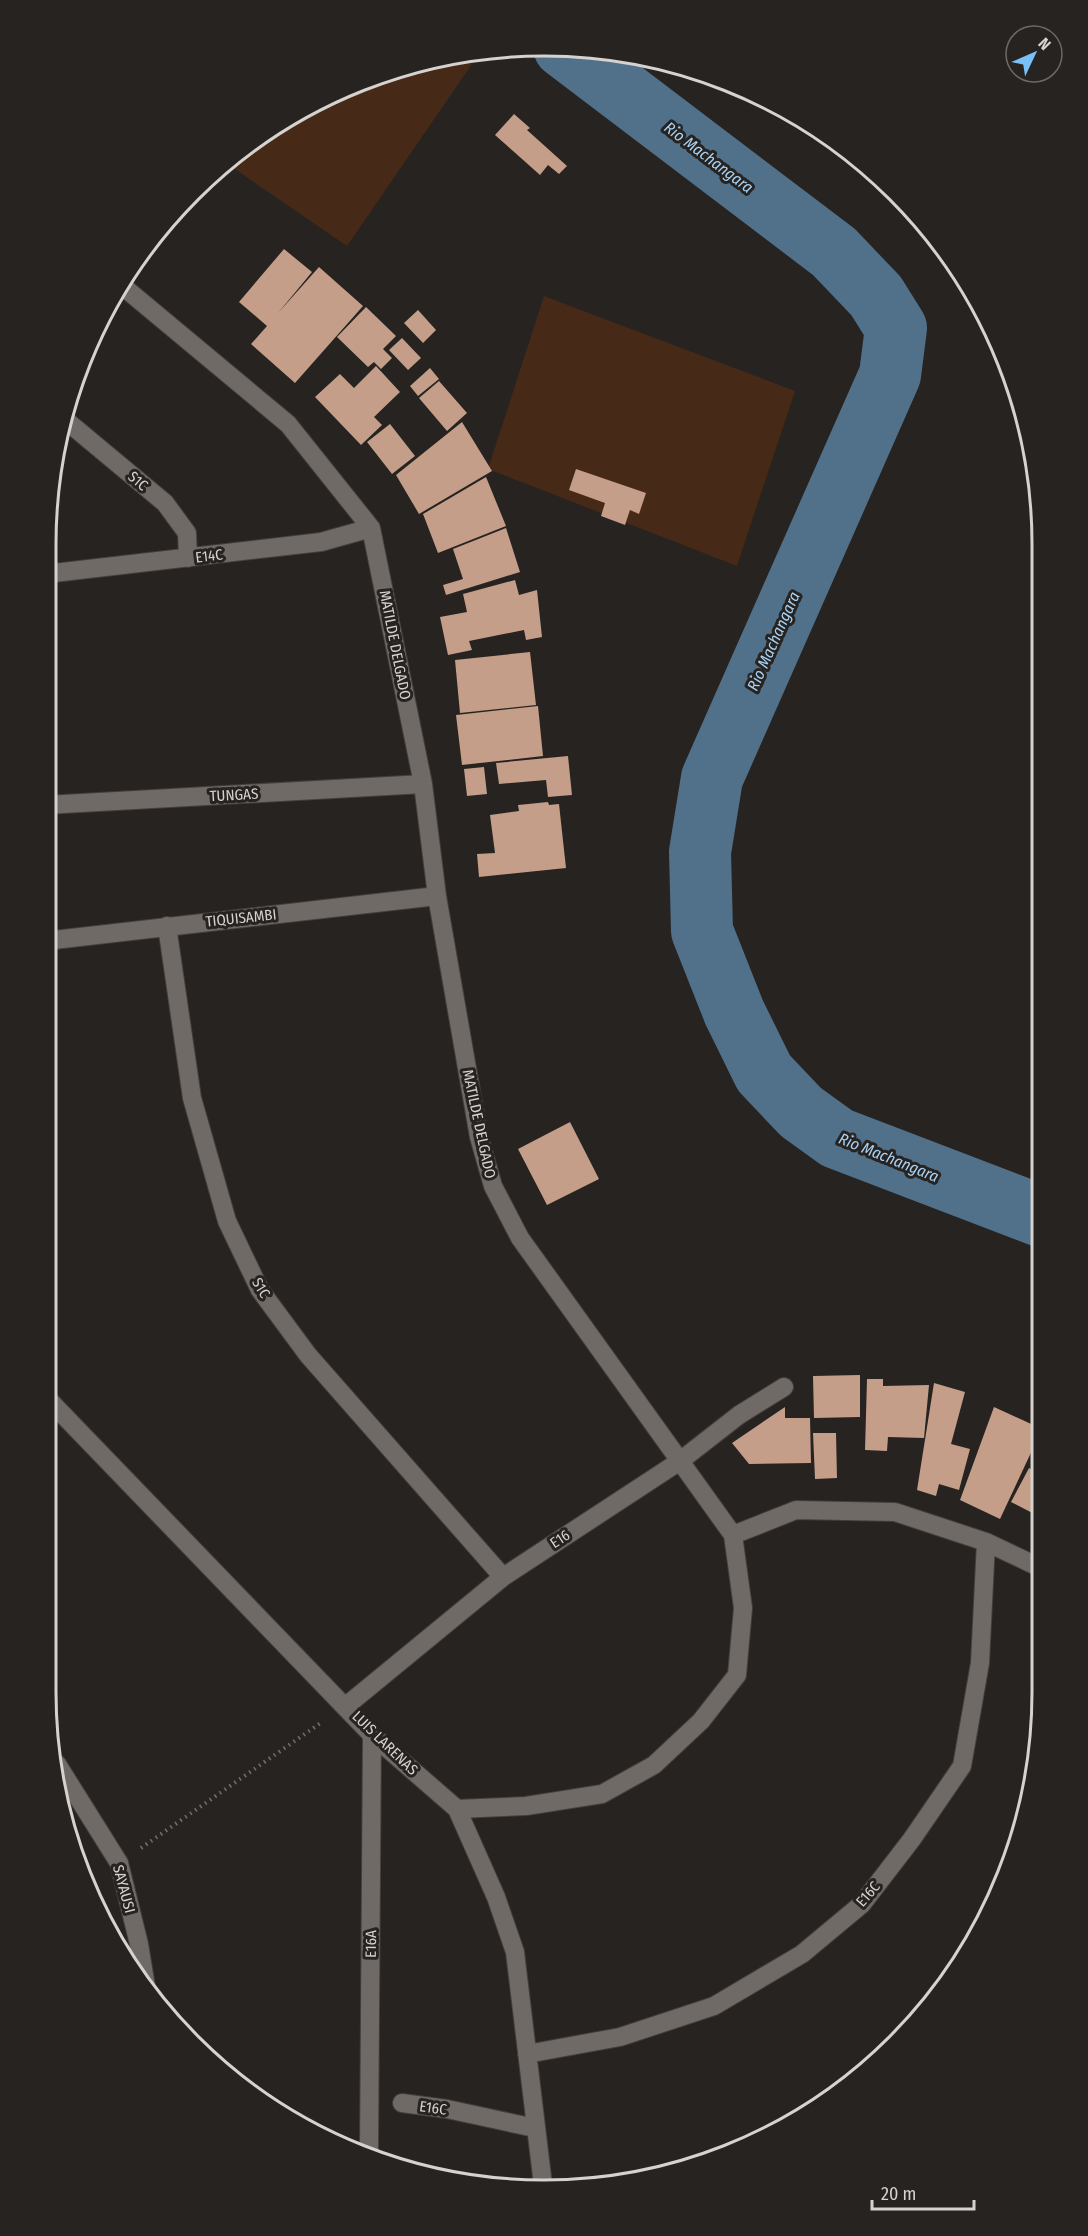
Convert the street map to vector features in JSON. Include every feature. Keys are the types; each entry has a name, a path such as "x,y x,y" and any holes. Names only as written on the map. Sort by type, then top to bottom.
{"street":[{"name":"MATILDE DELGADO","path":"127,290 288,424 371,528 423,784 437,896 479,1137 493,1186 520,1238 733,1535 743,1608 737,1675 701,1721 654,1765 602,1794 526,1806 457,1809"},
{"name":"S1C","path":"71,424 165,503 187,533 188,558"},
{"name":"E14C","path":"56,573 321,542 371,528"},
{"name":"TUNGAS","path":"56,804 423,784"},
{"name":"TIQUISAMBI","path":"56,940 437,896"},
{"name":"S1C","path":"167,926 192,1098 227,1221 260,1290 308,1355 503,1577"},
{"name":"E16","path":"346,1706 503,1577 680,1461 739,1415 784,1387"},
{"name":"LUIS LARENAS","path":"56,1407 372,1735 457,1809 496,1897 515,1952 542,2180"},
{"path":"733,1535 796,1510 895,1512 986,1542 1032,1564"},
{"name":"E16C","path":"527,2054 620,2037 714,2006 802,1954 862,1904 912,1839 962,1766 980,1663 986,1542"},
{"name":"E16A","path":"369,2148 372,1735"},
{"name":"SAYAUSI","path":"63,1773 119,1863 143,1971"},
{"name":"E16C","path":"402,2103 457,2111 535,2128"}],"path":[{"path":"119,1863 346,1706"}],"shaded area":[{"path":"469,62 472,64 347,246 233,168 300,121 357,93 418,72"},
{"path":"544,296 795,391 737,566 488,469"}],"building":[{"path":"514,114 530,128 527,130 567,166 559,174 548,165 540,175 495,135"},
{"path":"284,249 312,272 278,313 319,267 363,306 295,383 251,344 267,326 239,302"},
{"path":"366,307 396,336 383,349 392,358 381,369 374,362 368,367 337,337"},
{"path":"418,310 436,330 423,343 404,323"},
{"path":"402,338 421,358 408,370 389,350"},
{"path":"376,366 400,392 374,417 382,425 361,445 315,397 340,374 354,388"},
{"path":"430,368 439,379 418,396 410,386"},
{"path":"439,381 467,413 447,431 419,398"},
{"path":"462,422 492,471 419,514 396,475"},
{"path":"390,424 415,456 392,474 367,442"},
{"path":"576,469 646,493 639,514 630,510 625,525 601,516 605,503 569,490"},
{"path":"486,477 506,526 438,553 423,514"},
{"path":"506,528 520,572 446,595 443,585 463,579 453,549"},
{"path":"515,580 519,595 537,590 542,637 526,640 524,630 469,641 472,650 448,655 440,617 467,612 463,594"},
{"path":"530,652 536,705 460,713 455,660"},
{"path":"538,706 543,756 462,765 456,715"},
{"path":"568,756 572,795 548,797 546,780 499,784 496,763"},
{"path":"484,767 487,794 467,796 464,769"},
{"path":"548,802 549,805 559,804 566,868 479,877 477,854 495,853 490,815 519,811 518,805"},
{"path":"570,1122 599,1179 547,1205 518,1149"},
{"path":"860,1375 860,1417 814,1418 813,1376"},
{"path":"867,1379 883,1379 883,1386 929,1385 924,1438 888,1437 887,1451 865,1450"},
{"path":"934,1383 965,1392 951,1444 970,1449 959,1490 939,1484 936,1496 917,1490"},
{"path":"785,1407 785,1418 810,1418 811,1463 749,1464 732,1443"},
{"path":"994,1407 1032,1424 1032,1450 1000,1519 960,1500"},
{"path":"813,1433 836,1433 837,1478 815,1479"},
{"path":"1029,1468 1032,1470 1032,1513 1011,1502"}],"waterway":[{"name":"Rio Machangara","path":"577,57 834,252 876,296 896,328 890,375 712,778 700,852 702,931 734,1012 764,1073 801,1112 837,1138 1032,1213"}]}
